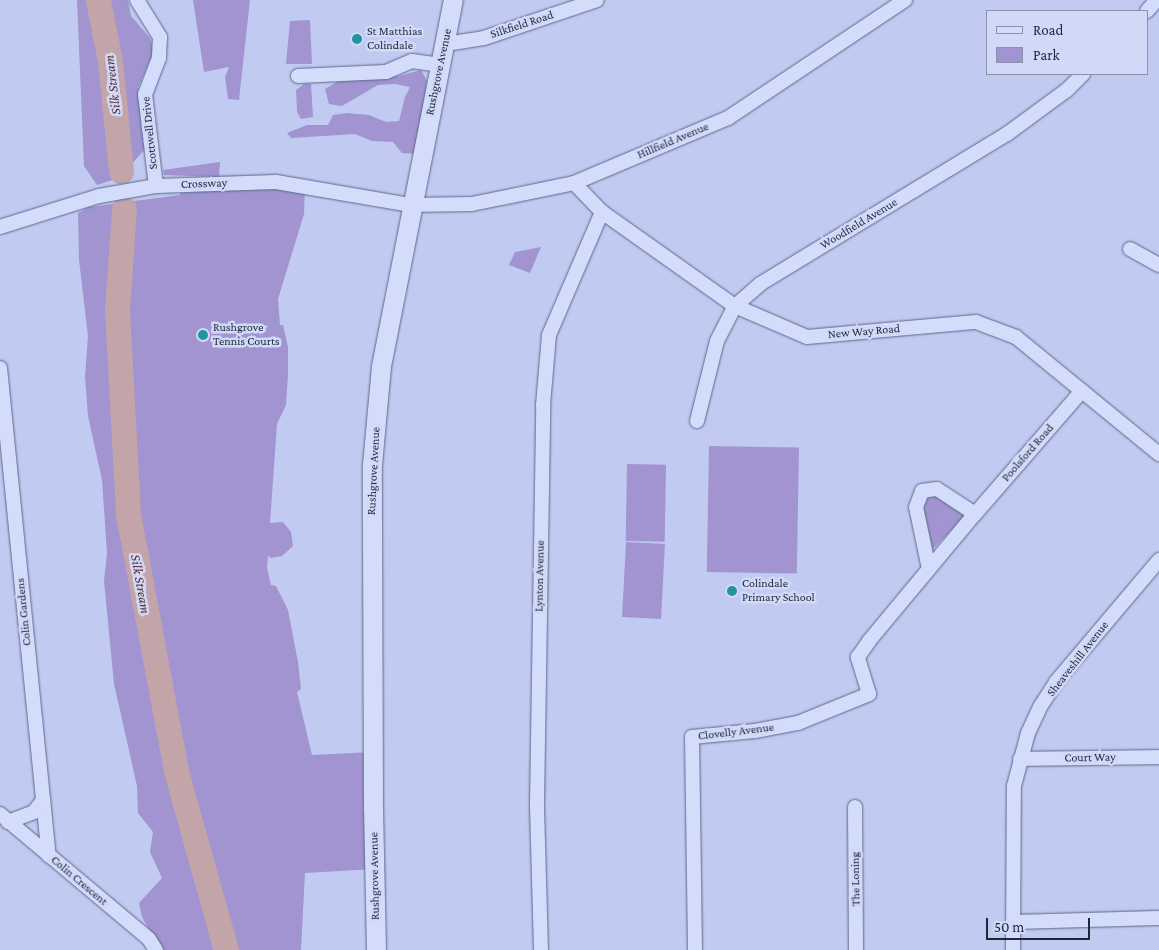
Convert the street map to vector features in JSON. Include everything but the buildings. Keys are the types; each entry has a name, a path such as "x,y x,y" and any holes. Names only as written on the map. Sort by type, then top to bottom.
{"street":[{"name":"Scottwell Drive","path":"138,0 160,37 159,58 145,94 151,186"},
{"name":"Rushgrove Avenue","path":"376,950 373,809 372,465 381,366 411,205 446,44 453,0"},
{"name":"Silkfield Road","path":"446,44 484,38 597,0"},
{"name":"Hillfield Avenue","path":"411,205 472,204 574,183 728,118 905,0"},
{"path":"1148,10 1157,0"},
{"path":"298,76 386,72 412,61 441,65"},
{"name":"Woodfield Avenue","path":"697,421 717,341 735,306 760,284 1008,134 1067,90 1082,75"},
{"name":"Crossway","path":"0,227 99,196 151,186 276,182 411,205"},
{"name":"New Way Road","path":"574,183 602,212 735,306 807,337 976,322 1016,338 1159,454"},
{"name":"Lynton Avenue","path":"541,950 537,804 543,405 549,335 602,212"},
{"path":"1130,249 1159,265"},
{"name":"Colin Gardens","path":"0,368 49,856"},
{"name":"Poolsford Road","path":"870,641 975,514 1082,391"},
{"path":"929,569 916,507 922,491 937,488 975,514"},
{"name":"Sheaveshill Avenue","path":"1013,950 1014,786 1028,733 1040,707 1056,682 1159,560"},
{"name":"Clovelly Avenue","path":"695,950 692,736 754,731 798,723 868,694 858,657 870,641"},
{"name":"Court Way","path":"1020,759 1159,757"},
{"path":"4,818 34,812 43,800"},
{"name":"The Loning","path":"855,807 856,950"},
{"name":"Colin Crescent","path":"4,818 149,939 156,950"},
{"path":"1013,922 1159,918"}],"green space":[{"path":"77,0 128,0 131,16 150,38 154,51 138,88 147,147 119,178 97,185 84,166"},
{"path":"193,0 250,0 239,100 228,99 225,77 229,67 204,72"},
{"path":"310,20 312,64 286,64 290,21"},
{"path":"421,70 427,81 416,154 402,153 393,142 372,141 355,134 291,138 287,133 307,125 328,125 333,115 347,113 369,115 386,122 399,121 405,97 410,87 395,84 378,85 342,106 329,104 325,89 342,79 399,76"},
{"path":"304,84 311,84 313,117 301,119 297,112 296,90"},
{"path":"220,162 219,177 164,175 163,170"},
{"path":"276,182 305,188 304,214 278,299 280,325 283,325 288,347 288,375 286,405 277,424 270,523 283,522 291,532 293,546 282,556 271,558 268,556 267,568 271,585 276,586 288,610 301,689 297,692 312,755 373,752 373,869 305,873 301,950 161,950 142,917 139,903 162,878 150,852 153,832 138,813 137,786 114,684 104,581 107,553 102,480 88,416 85,377 88,336 79,260 78,213 89,207 180,195 180,193"},
{"path":"541,247 530,273 509,265 515,252"},
{"path":"709,446 799,448 797,574 707,572"},
{"path":"627,464 666,465 665,542 626,541"},
{"path":"941,494 967,514 931,551 924,510 925,495"},
{"path":"626,542 665,544 661,619 622,617"}],"waterway":[{"name":"Silk Stream","path":"98,0 110,61 121,171"},
{"name":"Silk Stream","path":"124,209 117,310 128,514 176,771 226,950"}],"place":[{"name":"St Matthias Colindale","path":"357,39"},
{"name":"Rushgrove Tennis Courts","path":"203,335"},
{"name":"Colindale Primary School","path":"732,591"}]}
